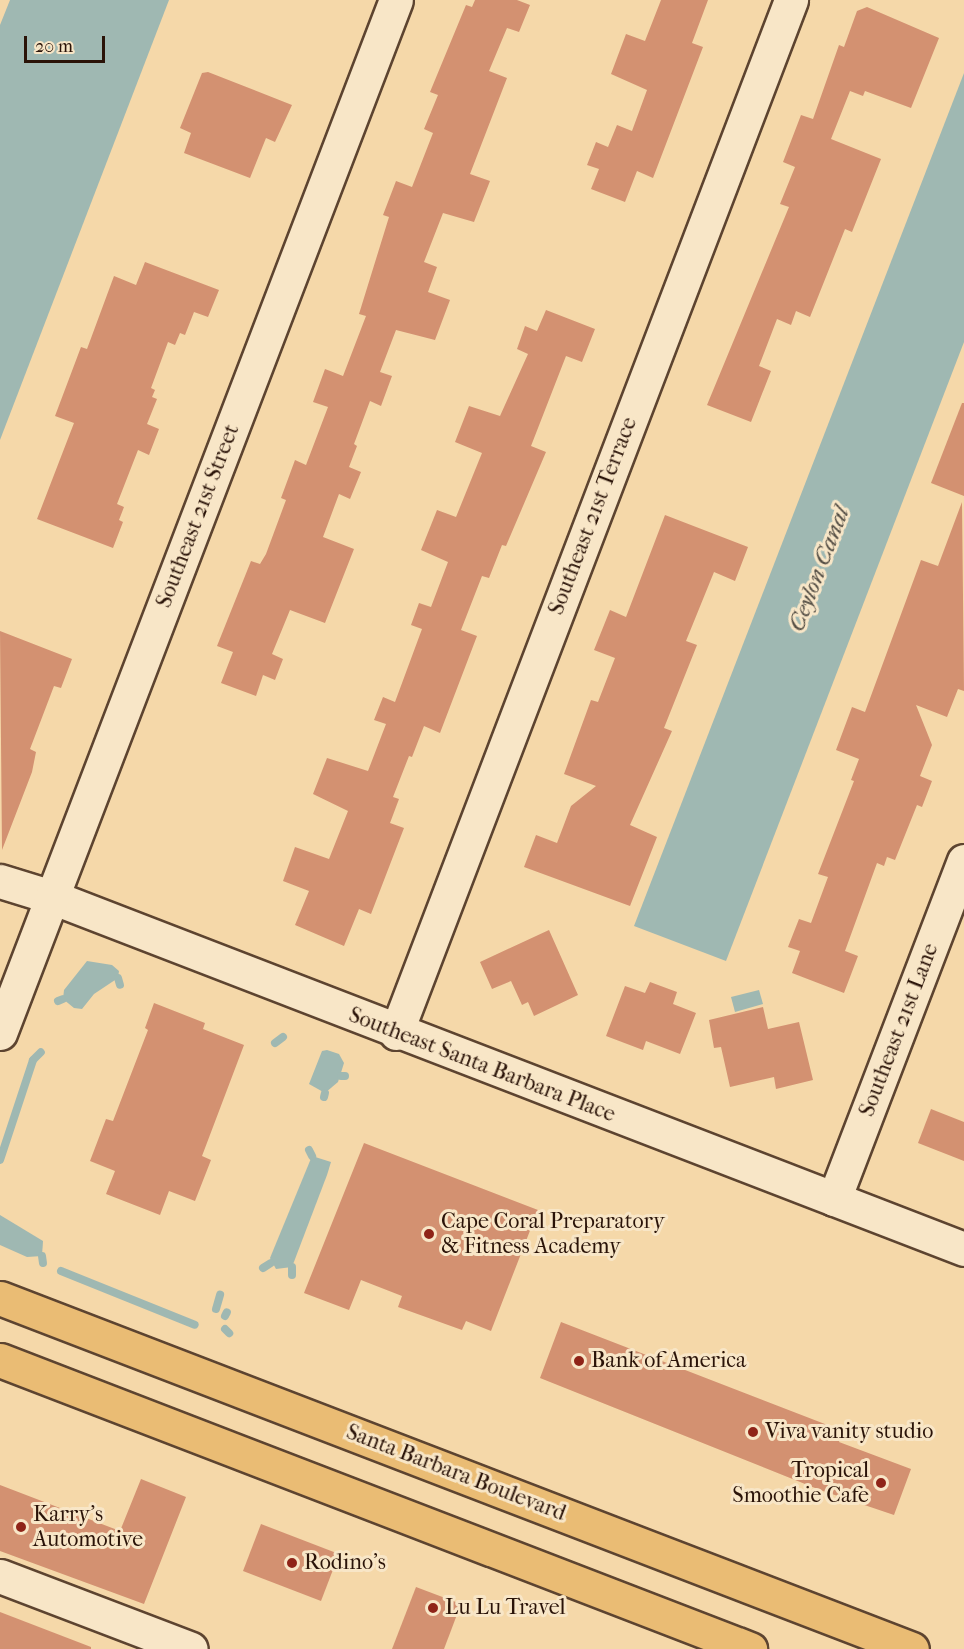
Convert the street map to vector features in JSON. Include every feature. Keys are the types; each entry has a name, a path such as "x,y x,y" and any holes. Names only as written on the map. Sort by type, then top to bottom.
{"main road":[{"name":"Santa Barbara Boulevard","path":"0,1298 912,1649"},
{"path":"0,1360 750,1649"}],"street":[{"name":"Southeast 21st Street","path":"0,1033 396,0"},
{"name":"Southeast 21st Terrace","path":"396,1033 791,0"},
{"name":"Southeast 21st Lane","path":"834,1199 964,861"},
{"name":"Southeast Santa Barbara Place","path":"0,881 52,897 396,1033 964,1249"},
{"path":"0,1576 191,1649"}],"water":[{"path":"10,0 169,0 0,440 0,25"},
{"name":"Ceylon Canal","path":"964,73 964,342 726,961 634,926"},
{"path":"87,961 112,965 119,971 118,978 94,994 82,1009 74,1008 63,999 64,990"},
{"path":"759,990 763,1004 735,1012 731,997"},
{"path":"327,1050 339,1054 344,1063 338,1082 325,1093 309,1084 322,1051"},
{"path":"312,1156 331,1162 327,1175 292,1267 276,1269 270,1258"},
{"path":"0,1215 43,1241 42,1256 27,1257 0,1245"}],"building":[{"path":"475,0 517,0 530,5 519,32 507,28 489,71 507,78 470,174 490,181 474,222 443,213 424,262 437,267 428,292 450,300 435,340 396,330 380,372 392,376 381,406 370,401 354,444 357,446 349,467 361,472 350,499 339,494 323,537 354,549 325,623 290,610 272,654 283,659 275,680 263,675 256,696 221,683 233,652 217,646 251,561 260,564 266,554 286,500 281,498 295,460 306,465 328,407 313,402 325,369 343,376 366,316 359,314 389,217 383,215 396,181 412,187 433,133 424,129 438,95 430,92 466,5 472,7"},
{"path":"661,0 708,0 692,43 703,47 653,178 637,171 625,202 591,189 599,169 587,165 596,142 608,147 617,125 632,131 647,90 611,74 626,34 645,41"},
{"path":"867,7 939,38 911,108 865,91 863,96 850,91 831,139 881,159 852,232 845,229 810,317 796,311 791,325 777,319 759,366 771,371 751,422 707,405 789,207 780,204 795,167 783,162 801,115 813,119 839,45 844,47 857,11"},
{"path":"208,72 292,105 275,142 266,138 250,178 184,153 191,133 180,128 202,73"},
{"path":"145,262 219,290 208,317 194,312 185,335 180,333 175,345 168,342 151,388 155,390 152,397 157,399 147,424 159,429 149,455 138,450 117,504 124,507 119,520 123,522 113,548 37,519 74,423 55,416 81,347 87,349 114,276 136,285"},
{"path":"546,310 595,329 582,362 566,356 531,446 546,452 506,546 502,545 489,578 482,576 461,630 477,636 440,733 424,726 412,757 409,756 393,797 399,799 390,823 404,828 371,914 359,909 344,946 295,925 309,891 283,881 295,847 329,859 348,811 313,794 327,758 368,771 386,724 374,720 383,697 395,702 422,629 411,625 419,603 431,607 448,562 421,550 437,510 456,517 482,453 455,442 469,406 500,416 528,354 517,349 525,326 537,331"},
{"path":"962,403 964,403 964,496 931,483"},
{"path":"962,502 964,691 958,689 947,717 916,705 932,745 920,776 932,781 922,807 917,805 895,860 887,857 884,866 877,863 845,951 858,956 844,993 792,973 800,951 788,947 799,919 811,923 828,877 818,874 854,781 851,780 859,759 836,750 852,707 865,712 921,560 938,566"},
{"path":"665,515 748,547 735,581 714,572 686,641 697,645 664,728 672,731 630,825 657,837 630,906 524,867 536,835 557,843 571,806 596,786 564,774 591,700 598,702 615,658 594,650 610,610 626,617"},
{"path":"0,631 72,659 61,688 54,686 30,749 36,752 32,772 2,850"},
{"path":"549,930 578,995 534,1016 528,1002 522,1005 511,981 492,989 480,962"},
{"path":"650,982 677,992 673,1004 696,1013 680,1054 646,1041 643,1050 606,1036 625,986 645,993"},
{"path":"154,1003 205,1023 203,1029 244,1045 202,1156 211,1160 195,1201 169,1191 160,1215 106,1194 115,1171 90,1161 106,1119 113,1121 148,1030 145,1028"},
{"path":"763,1007 768,1029 799,1022 813,1080 776,1089 774,1077 730,1087 721,1047 714,1048 709,1020"},
{"path":"931,1109 964,1122 964,1161 918,1143"},
{"name":"Cape Coral Preparatory & Fitness Academy","path":"364,1143 538,1210 491,1331 466,1321 462,1330 398,1307 402,1296 361,1280 349,1310 304,1293"},
{"path":"561,1322 843,1431 839,1442 911,1469 894,1515 820,1490 540,1378"},
{"path":"141,1479 186,1497 144,1604 0,1551 0,1485 120,1531"},
{"path":"261,1524 339,1554 321,1601 243,1571"},
{"path":"416,1587 461,1604 444,1649 392,1649"},
{"path":"0,1612 91,1647 91,1649 0,1649"}],"waterway":[{"path":"118,978 120,985"},
{"path":"58,1001 63,999"},
{"path":"275,1043 283,1037"},
{"path":"0,1160 33,1060 41,1052"},
{"path":"324,1097 325,1093"},
{"path":"309,1150 312,1156"},
{"path":"42,1256 43,1263"},
{"path":"263,1268 271,1263"},
{"path":"292,1267 292,1275"},
{"path":"61,1271 195,1325"},
{"path":"216,1309 220,1295"},
{"path":"225,1316 227,1312"},
{"path":"225,1329 229,1333"}],"place":[{"name":"Cape Coral Preparatory & Fitness Academy","path":"429,1234"},
{"name":"Bank of America","path":"579,1361"},
{"name":"Viva vanity studio","path":"753,1432"},
{"name":"Tropical Smoothie Cafe","path":"881,1483"},
{"name":"Karry's Automotive","path":"21,1527"},
{"name":"Rodino's","path":"292,1563"},
{"name":"Lu Lu Travel","path":"433,1608"}]}
